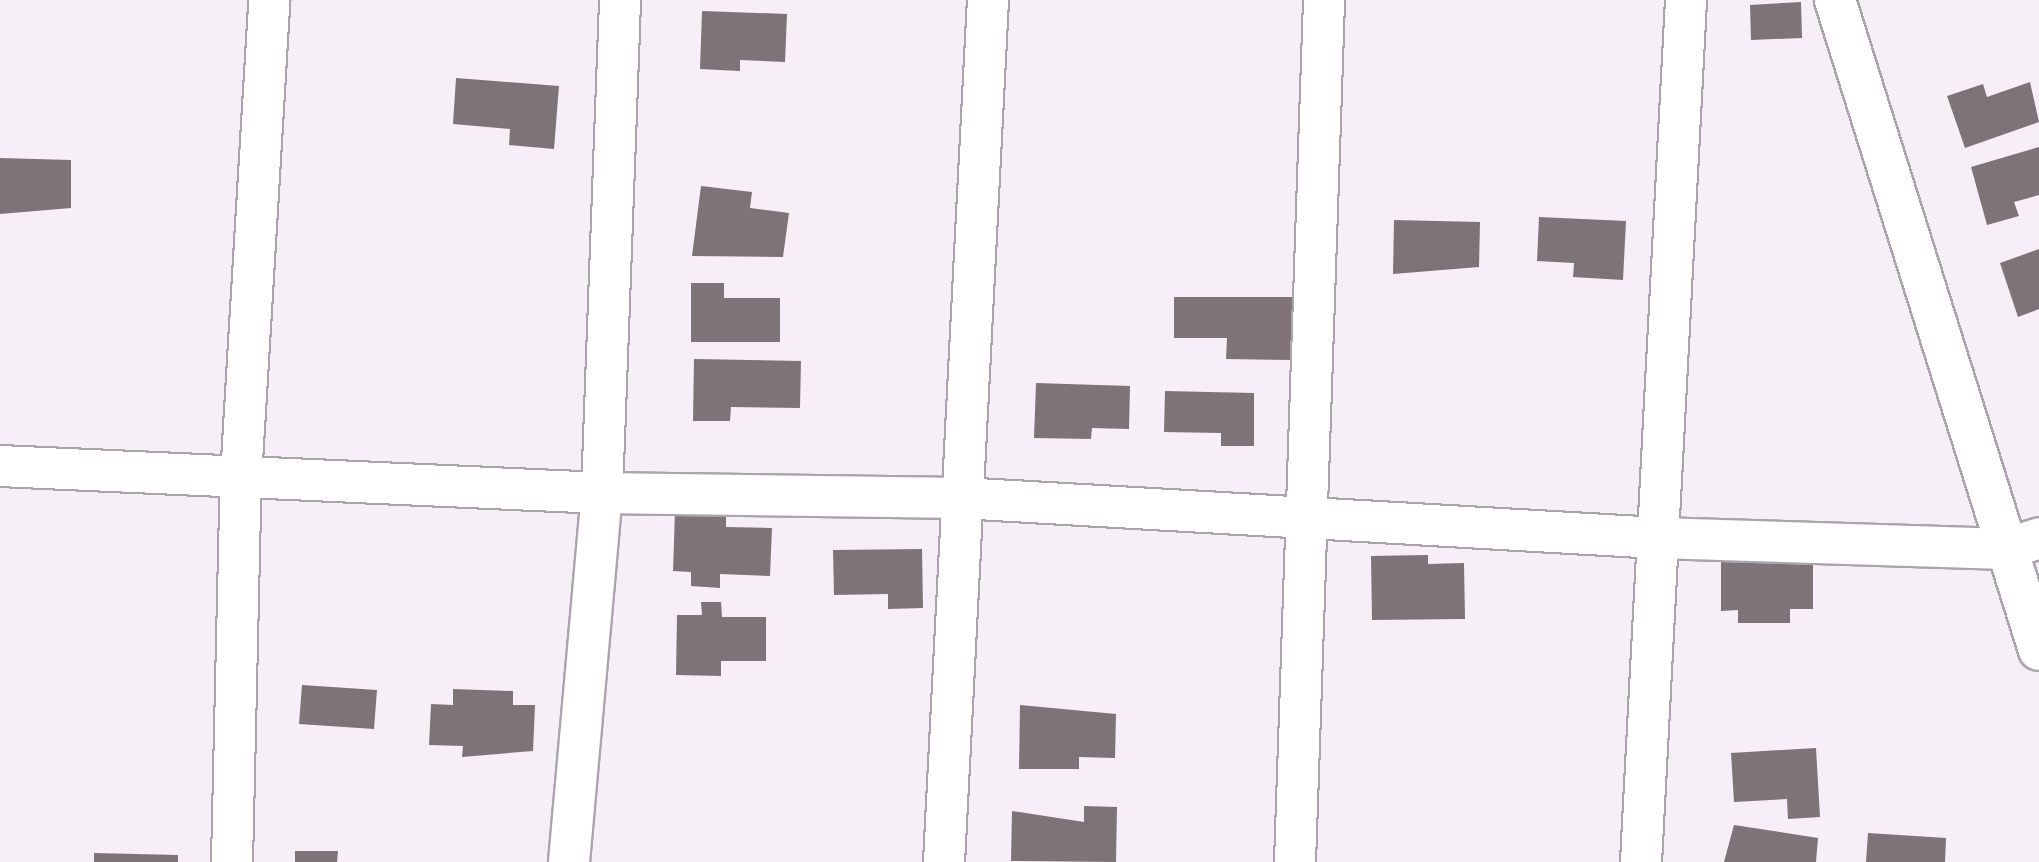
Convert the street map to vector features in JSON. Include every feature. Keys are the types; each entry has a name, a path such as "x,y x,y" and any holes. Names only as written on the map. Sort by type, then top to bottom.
{"street":[{"path":"232,862 241,478 269,0"},
{"path":"569,862 602,493 620,0"},
{"path":"944,862 960,498 988,0"},
{"path":"1295,862 1324,0"},
{"path":"1641,862 1686,0"},
{"path":"1835,0 2022,544 2039,650"},
{"path":"0,466 602,493 960,498 1658,538 2022,544"}],"building":[{"path":"1801,2 1802,38 1751,40 1750,5"},
{"path":"702,11 787,14 785,62 740,60 740,71 700,69"},
{"path":"456,78 559,86 554,149 509,145 510,129 453,124"},
{"path":"2030,82 2039,122 1965,148 1947,96 1983,84 1987,97"},
{"path":"2039,147 2039,195 2014,202 2019,216 1987,225 1971,167"},
{"path":"0,158 71,160 71,208 0,214"},
{"path":"701,186 752,192 750,208 789,213 783,257 692,256"},
{"path":"1539,217 1626,221 1623,280 1573,277 1574,263 1537,261"},
{"path":"1394,220 1480,222 1479,267 1393,274"},
{"path":"2039,249 2039,309 2018,317 2000,263"},
{"path":"691,283 724,283 724,298 780,298 780,342 691,342"},
{"path":"1174,297 1293,297 1293,360 1226,359 1227,338 1174,338"},
{"path":"694,359 801,361 800,408 731,407 730,421 693,421"},
{"path":"1036,383 1130,386 1129,429 1092,428 1091,439 1034,438"},
{"path":"1165,391 1254,393 1254,446 1221,446 1221,433 1164,432"},
{"path":"675,511 726,513 726,527 772,528 770,576 720,574 720,588 691,586 691,572 673,571"},
{"path":"922,549 923,608 888,609 888,594 834,595 833,550"},
{"path":"1428,555 1428,564 1464,563 1465,619 1372,620 1371,556"},
{"path":"1721,558 1813,558 1813,609 1790,609 1790,623 1738,623 1738,610 1721,611"},
{"path":"701,602 721,602 722,617 766,617 766,661 721,661 721,676 676,675 677,615 702,615"},
{"path":"302,685 377,690 374,729 299,724"},
{"path":"453,689 513,691 513,705 535,705 533,751 462,757 463,746 429,745 431,704 453,705"},
{"path":"1020,705 1116,714 1115,758 1079,757 1079,769 1019,769"},
{"path":"1816,748 1820,817 1788,819 1787,799 1734,802 1731,753"},
{"path":"1084,806 1117,807 1116,862 1011,861 1012,811 1084,822"},
{"path":"1734,825 1818,838 1816,862 1724,862"},
{"path":"1868,833 1946,838 1945,862 1866,862"},
{"path":"295,851 338,851 337,862 295,862"},
{"path":"94,853 178,855 178,862 94,862"}]}
